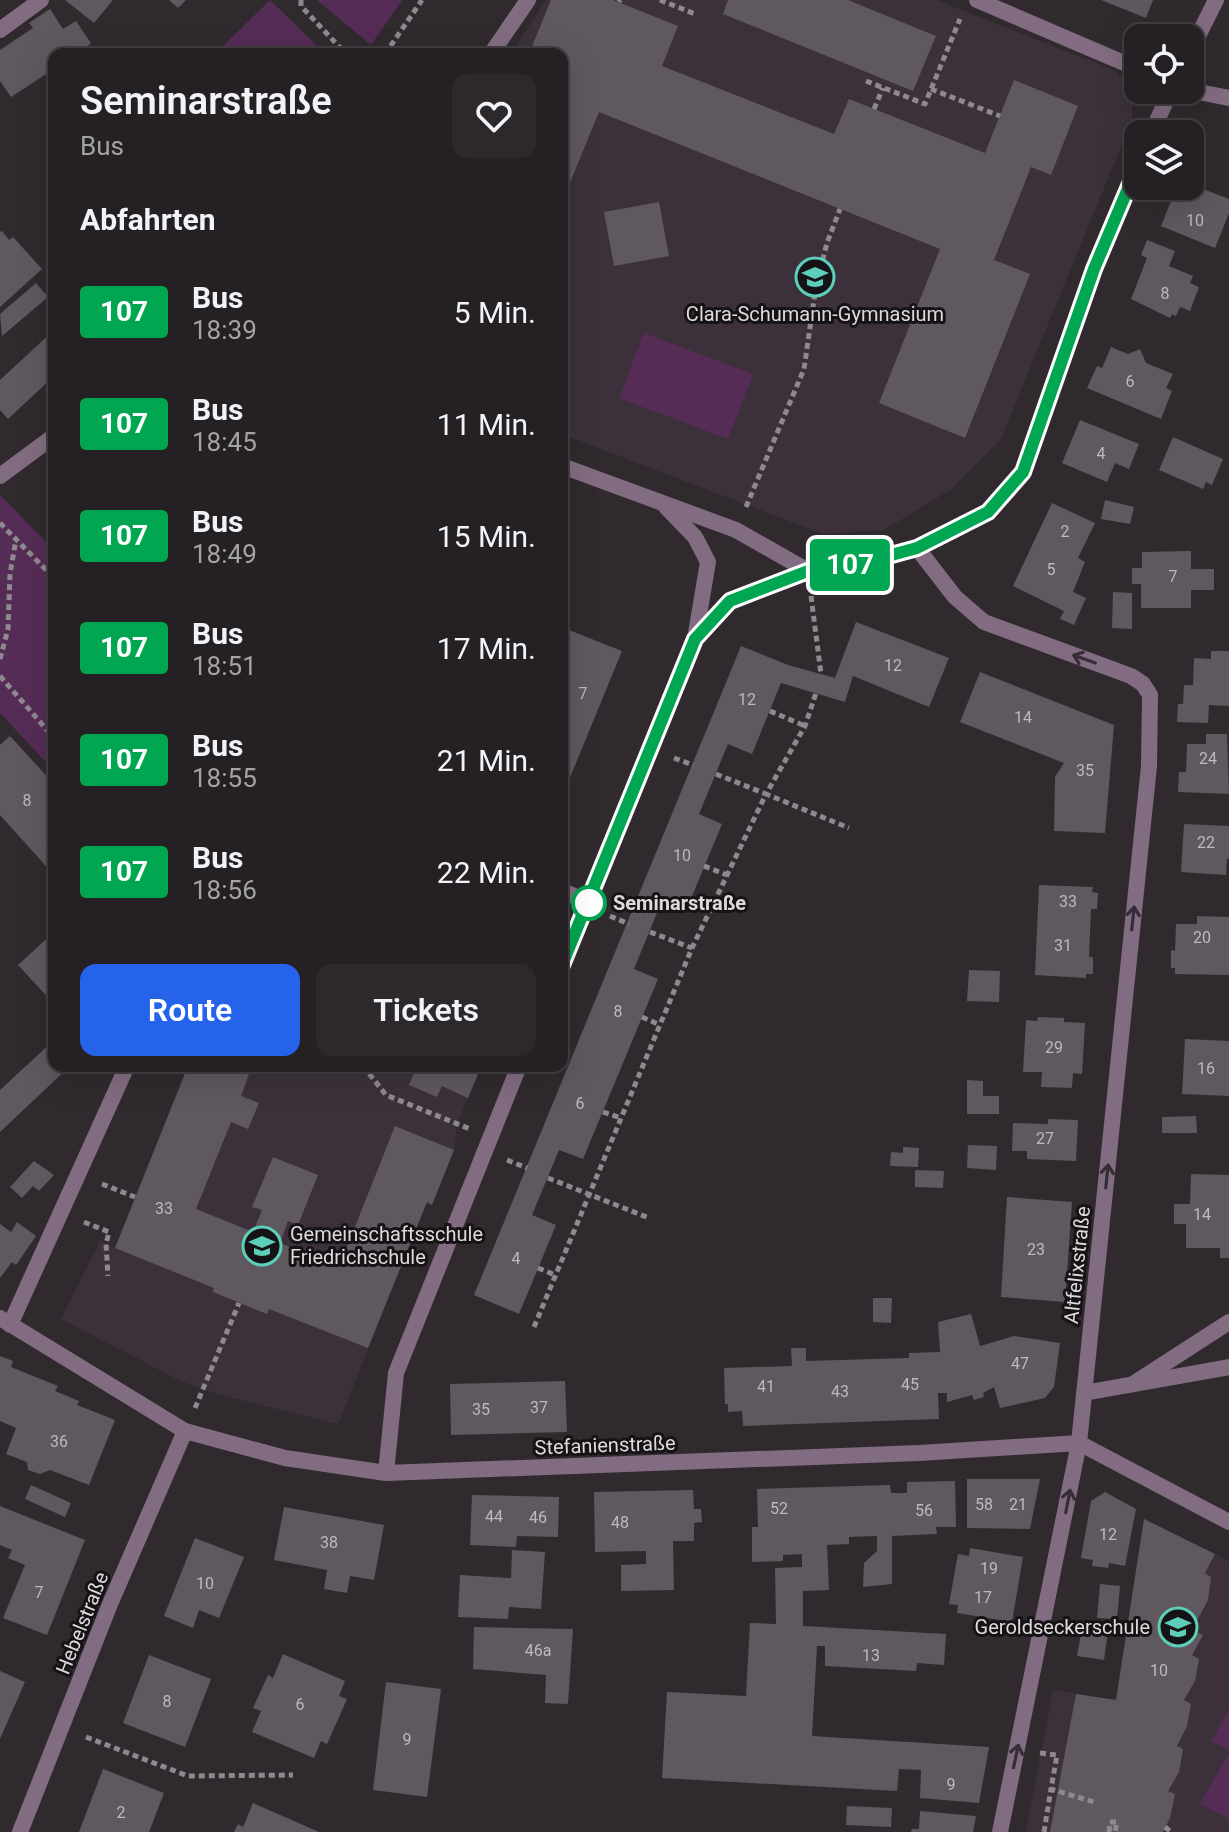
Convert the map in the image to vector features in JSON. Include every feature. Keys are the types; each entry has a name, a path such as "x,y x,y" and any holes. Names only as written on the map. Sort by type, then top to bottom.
{"street":[{"path":"0,30 41,0"},
{"path":"495,48 528,0"},
{"path":"977,0 1124,63"},
{"path":"1204,24 1216,0"},
{"path":"1204,93 1229,98"},
{"path":"695,639 730,601 808,571 862,563 917,548 988,512 1023,472 1094,269 1124,198"},
{"path":"0,476 48,440"},
{"path":"568,468 736,530 808,571"},
{"path":"568,951 695,639 708,562 695,537 662,503"},
{"name":"Altfelixstraße","path":"917,548 955,597 984,622 1131,676 1143,684 1150,695 1149,766 1079,1443 1000,1832"},
{"path":"568,893 589,902"},
{"path":"5,1322 79,1175 124,1072"},
{"path":"386,1473 396,1373 517,1072"},
{"name":"Stefanienstraße","path":"5,1322 185,1431 285,1458 386,1473 919,1453 1079,1443"},
{"path":"1130,1387 1229,1322"},
{"path":"1084,1393 1229,1367"},
{"name":"Hebelstraße","path":"20,1832 110,1604 185,1431"},
{"path":"1079,1443 1229,1522"}],"path":[{"path":"301,0 301,6 340,48"},
{"path":"389,48 422,0"},
{"path":"660,0 695,14"},
{"path":"866,81 925,104 964,12"},
{"path":"874,109 883,87"},
{"path":"931,89 1000,116"},
{"path":"747,505 804,369 816,286 840,209"},
{"path":"0,523 48,572"},
{"path":"0,659 8,629 10,574 16,539"},
{"path":"808,571 821,674"},
{"path":"0,676 48,731"},
{"path":"534,1327 692,948 766,794 805,726 816,693"},
{"path":"770,711 805,726"},
{"path":"716,774 849,828"},
{"path":"704,866 727,875"},
{"path":"650,932 692,948"},
{"path":"642,1017 660,1025"},
{"path":"368,1072 386,1095 457,1123"},
{"path":"603,1112 621,1118"},
{"path":"79,1175 135,1197"},
{"path":"548,1178 649,1218"},
{"path":"108,1276 106,1244 109,1232"},
{"path":"538,1268 555,1275"},
{"path":"198,1401 239,1303"},
{"path":"63,1728 188,1776 293,1775"},
{"path":"1044,1832 1057,1755 1049,1754"},
{"path":"1051,1789 1097,1803"},
{"path":"1109,1832 1110,1822 1117,1822 1115,1832"}],"shaded area":[{"path":"270,0 319,48 221,48"},
{"path":"317,0 402,0 371,45"},
{"name":"Clara-Schumann-Gymnasium","path":"546,0 936,0 1114,70 1124,79 1124,104 1132,104 1132,120 1124,120 1124,139 1000,441 950,490 884,530 823,534 568,436 568,48 515,48"},
{"path":"644,333 753,374 728,439 619,398"},
{"path":"0,495 48,544 48,765 0,713"},
{"name":"Gemeinschaftsschule Friedrichschule","path":"186,1072 478,1072 457,1123 454,1150 432,1205 426,1203 338,1424 217,1394 181,1381 61,1319 100,1241 115,1248"},
{"name":"Geroldseckerschule","path":"1144,1519 1229,1561 1229,1832 1026,1832 1053,1690 1116,1700"},
{"path":"1229,1710 1229,1750 1211,1741"},
{"path":"1229,1753 1229,1819 1200,1804"}],"building":[{"path":"65,0 113,0 94,23"},
{"path":"169,0 186,0 178,8"},
{"path":"551,0 613,0 678,26 662,66 834,134 849,99 985,153 1014,80 1078,106 1051,175 1031,167 994,260 1030,274 965,438 879,403 940,249 599,112 568,187 568,48 531,48"},
{"path":"728,0 848,0 936,36 913,91 723,14"},
{"path":"1101,0 1153,0 1146,18"},
{"path":"50,9 63,29 76,21 91,43 85,48 48,48 48,73 11,97 0,81 0,50 33,28 29,23"},
{"path":"1204,189 1229,199 1229,213 1215,248 1161,226 1171,200 1204,200"},
{"path":"659,202 669,256 614,266 604,212"},
{"path":"0,232 9,240 13,237 42,269 0,307"},
{"path":"1147,240 1175,251 1169,266 1193,276 1190,283 1199,287 1190,311 1180,307 1176,316 1172,314 1170,318 1131,299 1147,258 1141,255"},
{"path":"36,283 48,297 2,336 0,314"},
{"path":"48,336 48,382 8,419 0,410 0,380"},
{"path":"1111,347 1128,354 1140,349 1146,363 1173,374 1166,388 1172,391 1161,419 1087,388 1097,366 1102,368"},
{"path":"1080,420 1139,444 1129,469 1115,463 1107,482 1062,463"},
{"path":"1173,437 1223,459 1212,485 1206,482 1203,489 1159,470"},
{"path":"1105,500 1134,507 1130,524 1101,519"},
{"path":"1052,503 1095,523 1078,558 1085,562 1073,592 1086,598 1074,625 1060,619 1064,611 1013,586"},
{"path":"1191,551 1191,569 1214,569 1214,590 1191,590 1191,608 1141,608 1141,584 1132,584 1132,568 1142,568 1142,552"},
{"path":"1113,592 1132,593 1132,629 1112,628"},
{"path":"856,622 949,658 929,707 853,676 845,702 781,683 752,754 728,744 699,814 722,824 685,913 661,903 634,969 658,979 583,1159 559,1150 532,1215 556,1225 519,1314 474,1295 741,646 788,665 835,678"},
{"path":"568,630 622,651 568,782"},
{"path":"1211,651 1229,651 1229,706 1209,705 1208,723 1177,722 1178,704 1183,704 1184,685 1193,685 1194,658 1211,659"},
{"path":"980,672 1114,725 1105,833 1054,831 1055,777 1064,763 960,722"},
{"path":"1206,734 1227,734 1229,794 1178,792 1179,772 1186,772 1187,744 1206,744"},
{"path":"10,736 48,777 48,868 0,815 0,745"},
{"path":"1184,824 1229,826 1226,875 1181,872"},
{"path":"1039,885 1093,887 1092,892 1098,893 1097,909 1091,909 1089,957 1093,957 1093,974 1086,974 1086,978 1035,975"},
{"path":"1197,916 1229,917 1229,975 1175,974 1175,968 1171,968 1176,924 1197,924"},
{"path":"48,938 48,998 18,965"},
{"path":"969,970 1000,971 999,1002 967,1001"},
{"path":"1038,1017 1085,1023 1082,1074 1073,1073 1072,1088 1041,1087 1042,1072 1023,1072 1026,1020 1037,1021"},
{"path":"1185,1039 1229,1041 1229,1096 1182,1094"},
{"path":"48,1046 48,1072 64,1072 0,1132 0,1090"},
{"path":"186,1072 250,1072 241,1096 259,1103 248,1129 231,1122 196,1209 253,1232 262,1210 252,1207 273,1157 318,1175 298,1225 288,1221 280,1243 339,1267 395,1126 454,1150 432,1205 427,1202 368,1348 269,1309 267,1314 213,1292 214,1288 115,1248"},
{"path":"414,1072 479,1072 468,1098 442,1086 437,1097 409,1085"},
{"path":"967,1080 983,1081 983,1096 999,1096 999,1114 967,1114"},
{"path":"1196,1116 1197,1133 1162,1133 1162,1117"},
{"path":"1048,1119 1078,1120 1076,1161 1027,1159 1027,1151 1012,1151 1013,1123 1048,1124"},
{"path":"968,1145 997,1146 996,1170 967,1168"},
{"path":"903,1147 919,1148 918,1167 890,1166 891,1152 903,1153"},
{"path":"34,1161 54,1175 39,1191 33,1186 22,1198 10,1187"},
{"path":"915,1170 944,1171 943,1188 915,1187"},
{"path":"1191,1174 1229,1175 1229,1258 1220,1258 1220,1248 1186,1248 1186,1224 1174,1224 1174,1204 1190,1204"},
{"path":"1007,1197 1072,1202 1065,1302 1001,1297"},
{"path":"17,1222 36,1236 16,1265 12,1262 0,1278 0,1224 11,1232"},
{"path":"873,1298 892,1298 891,1323 873,1322"},
{"path":"971,1314 980,1346 1014,1336 1060,1343 1054,1387 1045,1398 1000,1408 994,1387 983,1393 984,1397 974,1400 972,1395 947,1402 947,1393 938,1393 939,1419 743,1426 742,1411 728,1412 724,1368 792,1366 791,1348 806,1348 806,1361 909,1358 909,1353 940,1352 938,1322"},
{"path":"0,1356 13,1361 11,1367 58,1386 55,1391 79,1401 77,1405 115,1420 89,1485 50,1470 40,1474 28,1470 27,1462 6,1454 16,1428 0,1421"},
{"path":"565,1381 567,1432 451,1435 450,1384"},
{"path":"967,1479 1040,1479 1030,1529 967,1528"},
{"path":"955,1481 956,1527 936,1527 937,1534 892,1536 892,1584 863,1587 864,1563 877,1551 877,1536 849,1537 849,1544 827,1545 829,1590 803,1591 803,1626 946,1634 944,1665 917,1663 916,1671 825,1666 825,1646 817,1646 812,1736 989,1747 979,1803 920,1798 921,1770 899,1769 897,1791 662,1778 667,1692 746,1696 750,1623 776,1624 775,1568 802,1567 802,1554 783,1555 783,1561 752,1562 752,1527 758,1527 757,1489 890,1485 891,1493 907,1493 907,1482"},
{"path":"31,1485 71,1503 65,1517 25,1499"},
{"path":"693,1490 694,1509 701,1509 702,1522 694,1523 694,1541 673,1541 674,1590 621,1591 621,1565 646,1564 646,1551 595,1552 594,1492"},
{"path":"1105,1492 1136,1509 1125,1566 1109,1563 1108,1568 1092,1566 1093,1560 1081,1558 1091,1501"},
{"path":"472,1495 559,1497 558,1537 517,1536 516,1547 470,1545"},
{"path":"0,1506 85,1540 47,1635 3,1618 25,1565 8,1558 12,1550 0,1545"},
{"path":"284,1507 384,1525 374,1580 350,1576 347,1593 324,1589 327,1570 274,1560"},
{"name":"Geroldseckerschule","path":"1144,1519 1215,1554 1205,1573 1211,1577 1208,1600 1192,1630 1203,1635 1192,1655 1199,1659 1195,1681 1184,1700 1191,1704 1187,1726 1177,1746 1183,1749 1179,1772 1168,1791 1175,1794 1170,1818 1163,1832 1050,1832 1076,1694 1116,1700"},
{"path":"195,1538 244,1557 219,1618 199,1610 193,1628 164,1616"},
{"path":"970,1548 1023,1557 1012,1622 957,1613 958,1605 949,1604 958,1554 969,1556"},
{"path":"512,1550 545,1552 541,1609 509,1607 508,1619 458,1617 460,1575 511,1578"},
{"path":"1100,1584 1120,1586 1117,1619 1097,1618"},
{"path":"474,1627 573,1629 568,1704 545,1703 546,1675 473,1669"},
{"path":"1082,1628 1108,1631 1104,1660 1077,1656"},
{"path":"283,1654 345,1681 339,1696 347,1699 327,1744 321,1741 314,1758 252,1732 261,1711 253,1708 268,1675 273,1678"},
{"path":"149,1655 211,1679 185,1747 123,1723"},
{"path":"0,1671 25,1682 0,1739"},
{"path":"386,1682 441,1689 427,1797 373,1790"},
{"path":"103,1769 164,1793 149,1832 79,1832"},
{"path":"253,1803 319,1832 234,1832 238,1824 243,1827"},
{"path":"847,1806 892,1808 891,1827 846,1825"},
{"path":"920,1811 976,1816 973,1832 911,1832 912,1829 919,1829"}],"bus line":[{"name":"107","path":"568,951 695,639 730,601 808,571 862,563 917,548 988,512 1023,472 1094,269 1124,198"}],"place":[{"name":"Clara-Schumann-Gymnasium","path":"815,277"},
{"name":"Seminarstraße","path":"589,903"},
{"name":"Gemeinschaftsschule Friedrichschule","path":"262,1246"},
{"name":"Geroldseckerschule","path":"1178,1627"}]}
